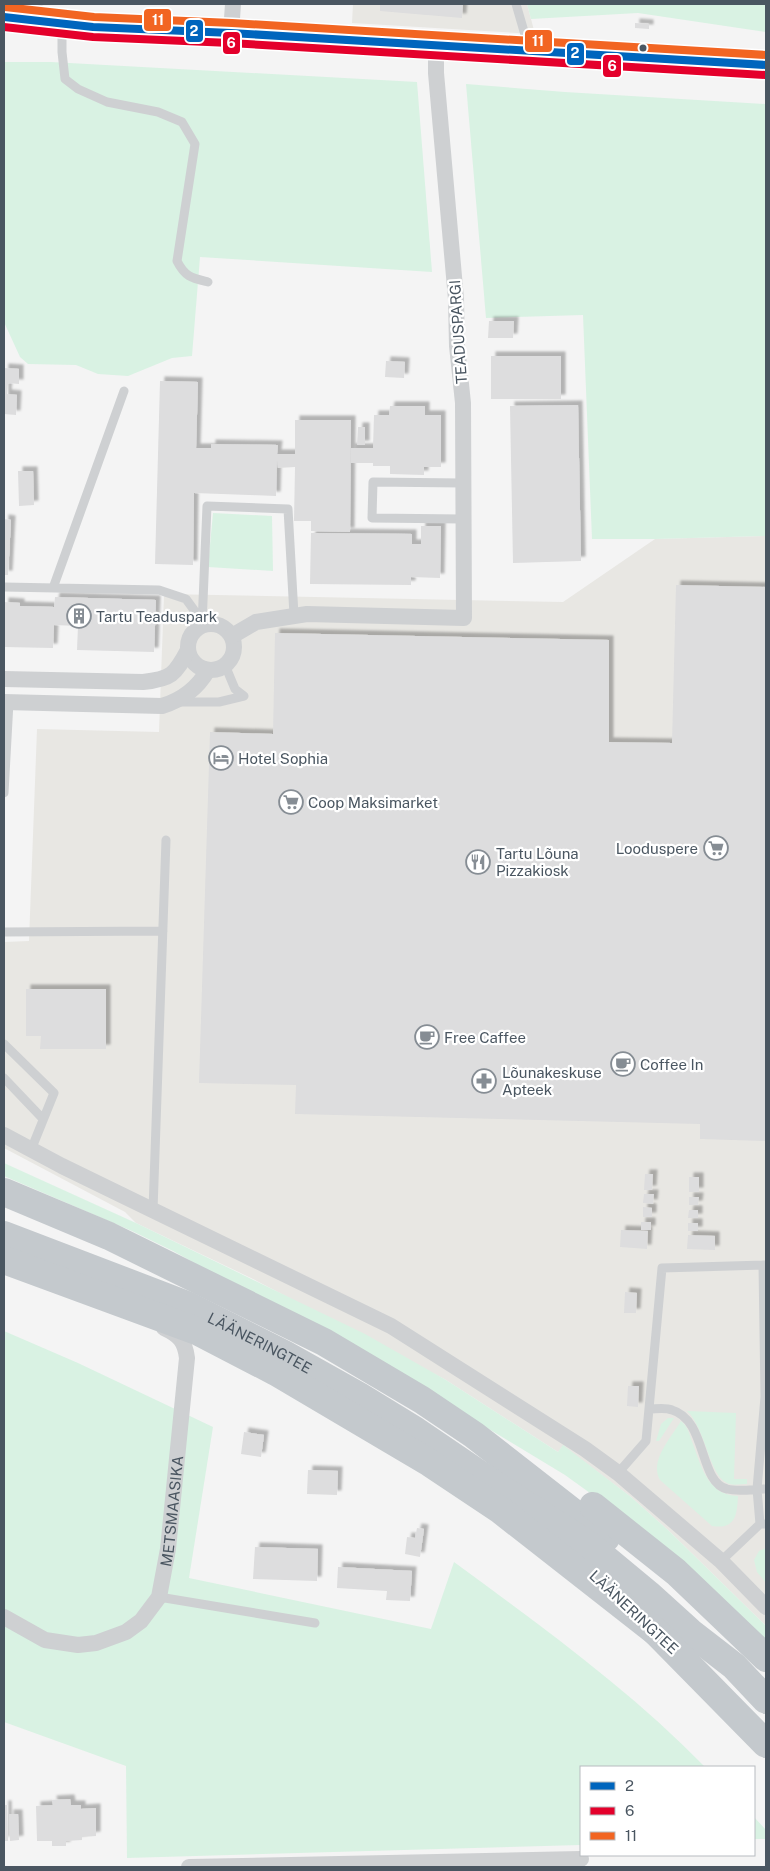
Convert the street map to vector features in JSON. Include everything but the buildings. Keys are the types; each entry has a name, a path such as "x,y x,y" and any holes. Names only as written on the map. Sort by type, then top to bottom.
{"highway":[{"path":"4,1192 109,1236 324,1342 422,1400 474,1435 561,1502 642,1569 699,1623 734,1666"},
{"name":"LÄÄNERINGTEE","path":"4,1235 107,1286 187,1306 284,1354 359,1396 416,1431 589,1546 648,1594 690,1632 734,1666 766,1700"},
{"path":"4,1260 107,1286 276,1372 430,1464 499,1509 665,1639"},
{"path":"474,1435 536,1468 570,1489 608,1518 676,1572 766,1658"},
{"name":"LÄÄNERINGTEE","path":"497,1486 665,1639 766,1744"}],"street":[{"path":"20,4 62,24"},
{"path":"231,33 233,4"},
{"path":"4,17 62,24 766,65"},
{"name":"TEADUSPARGI","path":"294,615 464,618 462,519 463,403 457,346 456,299 436,73 436,47"},
{"path":"232,636 256,622 294,615"},
{"path":"209,624 222,626 232,636 234,642 233,655 220,668 208,670 196,665 189,656 190,638 200,627 209,624"},
{"path":"4,679 143,682 162,680 178,668 188,650"},
{"path":"6,702 162,706 175,702 189,693 201,682 208,670"},
{"path":"4,1135 31,1150 391,1326 578,1445 618,1473 721,1561 766,1607"},
{"name":"METSMAASIKA","path":"4,1617 45,1640 78,1645 96,1643 126,1632 141,1621 159,1596 168,1549 187,1358 186,1346 179,1336 142,1319 107,1286"},
{"path":"189,1867 581,1859"}],"lane":[{"path":"516,4 530,52"},
{"path":"62,24 62,52 65,79 78,89 107,102 158,112 182,122 195,144 177,261 182,273 208,282"},
{"path":"52,588 124,391"},
{"path":"462,484 373,482 372,518 462,519"},
{"path":"200,627 207,506 288,509 294,615"},
{"path":"4,588 159,590 186,599 194,610 200,627"},
{"path":"175,702 219,702 244,696 235,689 225,665"},
{"path":"4,793 6,702"},
{"path":"153,1210 166,840"},
{"path":"4,932 163,931"},
{"path":"4,1044 54,1093 31,1150"},
{"path":"4,1078 43,1119"},
{"path":"618,1473 646,1441 662,1268 765,1265 763,1524 721,1561"},
{"path":"649,1409 670,1409 689,1420 710,1471 718,1484 726,1489 762,1489"},
{"path":"159,1596 315,1623"}],"shaded area":[{"path":"353,4 527,4 535,34 352,23"},
{"path":"766,536 766,1626 668,1530 631,1497 563,1446 558,1452 446,1380 251,1278 136,1223 125,1212 4,1148 4,942 29,941 37,729 159,732 164,594 563,602 655,539"}],"green space":[{"path":"527,4 766,4 766,32 638,13 531,19"},
{"path":"4,62 51,62 417,82 432,272 200,257 192,356 172,358 128,376 98,374 76,365 28,364 20,357 4,322"},
{"path":"466,84 766,104 766,536 592,539 583,315 486,318"},
{"path":"213,513 272,516 273,571 208,567"},
{"path":"4,1163 136,1223 365,1334 446,1380 558,1452 563,1445 631,1497 668,1530 766,1626 766,1645 608,1506 565,1475 431,1394 173,1251 132,1231 4,1176"},
{"path":"4,1331 78,1363 213,1427 189,1578 431,1629 454,1562 616,1685 704,1766 580,1766 580,1845 127,1858 126,1766 4,1722"},
{"path":"687,1411 736,1413 734,1479 747,1479 747,1484 731,1484 721,1478 711,1461 693,1418"},
{"path":"668,1418 674,1418 659,1441 656,1441 661,1424"},
{"path":"681,1421 688,1429 702,1468 712,1484 727,1494 738,1496 734,1519 726,1526 712,1526 660,1480 657,1473 659,1457"},
{"path":"766,1548 766,1583 757,1572 754,1560 759,1551"},
{"path":"755,1818 766,1830 766,1839 755,1839"}],"transit line":[{"name":"11","path":"5,7 94,17 232,23 766,55"},
{"name":"2","path":"4,17 93,27 231,33 766,65"},
{"name":"6","path":"4,27 93,37 230,43 765,75"}],"place":[{"name":"Tartu Teaduspark","path":"79,616"},
{"name":"Hotel Sophia","path":"221,758"},
{"name":"Coop Maksimarket","path":"291,802"},
{"name":"Looduspere","path":"716,848"},
{"name":"Tartu Lõuna Pizzakiosk","path":"478,862"},
{"name":"Free Caffee","path":"427,1037"},
{"name":"Coffee In","path":"623,1064"},
{"name":"Lõunakeskuse Apteek","path":"484,1081"}]}
